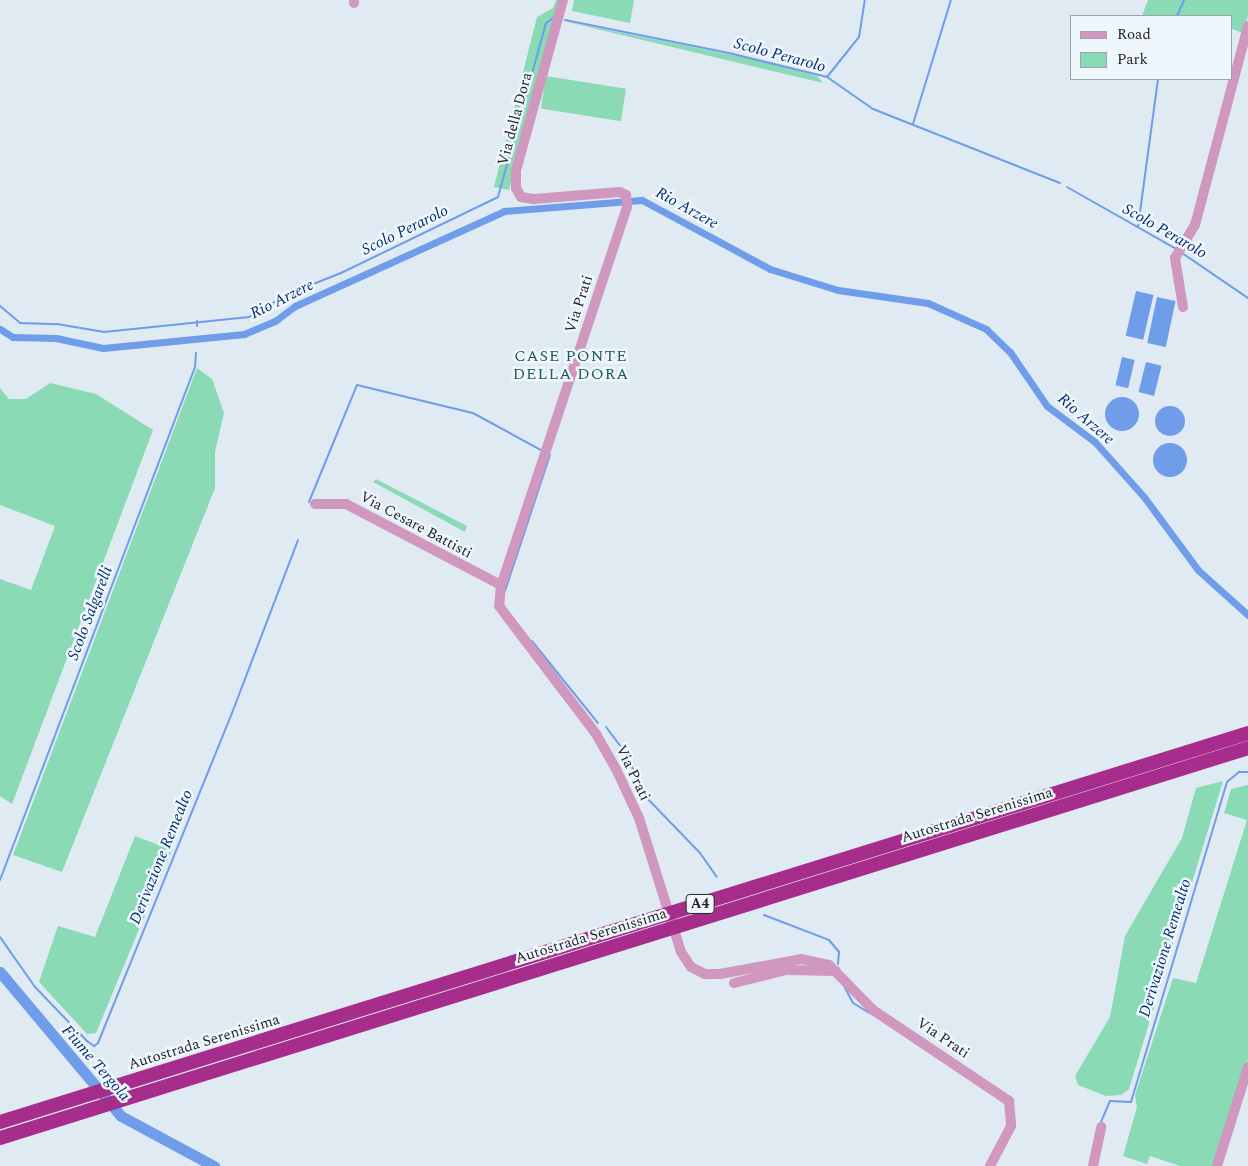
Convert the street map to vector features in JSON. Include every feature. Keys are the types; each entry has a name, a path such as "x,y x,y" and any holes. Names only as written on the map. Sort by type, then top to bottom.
{"highway":[{"name":"Autostrada Serenissima","path":"0,1122 1248,733"},
{"name":"Autostrada Serenissima","path":"0,1138 1248,748"}],"street":[{"name":"Via della Dora","path":"563,0 516,171 516,188 521,196 534,199 616,191 626,199"},
{"path":"1183,307 1175,258 1195,225 1201,207 1248,26"},
{"name":"Via Prati","path":"626,199 501,585 501,611 596,734 616,769 639,818 682,952 691,967 705,974 801,959 818,960 836,971 873,1010 1008,1101 1011,1126 990,1166"},
{"name":"Via Cesare Battisti","path":"315,504 346,504 501,585"},
{"path":"734,983 786,970 836,971"},
{"path":"1217,1166 1248,1066"},
{"path":"1093,1166 1101,1128"}],"green space":[{"path":"556,0 560,0 509,190 494,187 537,17 553,8"},
{"path":"574,0 634,0 630,23 572,11"},
{"path":"1148,0 1248,0 1248,16 1243,33 1233,29 1233,15 1142,15"},
{"path":"563,21 747,58 817,76 823,83"},
{"path":"546,76 626,89 621,121 541,109"},
{"path":"197,368 212,379 224,413 215,452 215,488 62,872 13,855"},
{"path":"50,383 96,394 153,430 12,804 0,796 0,579 31,590 55,526 0,505 0,388 9,399 26,399"},
{"path":"376,479 467,526 465,532 373,482"},
{"path":"1223,781 1129,1089 1121,1095 1106,1096 1078,1085 1075,1076 1110,1017 1125,936 1182,838 1196,788"},
{"path":"1248,785 1248,1059 1215,1166 1180,1166 1150,1156 1147,1164 1123,1156 1137,1107 1135,1095 1173,978 1196,983 1247,820 1224,813 1231,789"},
{"path":"135,836 172,850 96,1033 87,1034 39,982 58,926 95,937"}],"water":[{"path":"1136,291 1154,295 1143,340 1126,336"},
{"path":"1157,297 1176,301 1166,347 1147,343"},
{"path":"1122,357 1135,360 1128,388 1115,385"},
{"path":"1146,362 1162,366 1154,396 1139,392"},
{"path":"1122,397 1129,398 1134,402 1138,407 1138,421 1134,426 1129,430 1122,431 1115,430 1110,426 1106,421 1105,414 1106,407 1110,402 1115,398"},
{"path":"1170,406 1181,410 1185,421 1181,432 1170,436 1159,432 1155,421 1159,410"},
{"path":"1170,443 1177,444 1182,448 1186,453 1186,467 1182,472 1177,476 1170,477 1163,476 1158,472 1154,467 1153,460 1154,453 1158,448 1163,444"}],"waterway":[{"path":"827,77 859,37 865,0"},
{"path":"913,124 951,0"},
{"path":"1177,15 1184,0"},
{"name":"Scolo Perarolo","path":"0,306 20,323 57,324 104,332 249,317 288,294 341,273 498,197 546,23 555,17"},
{"name":"Scolo Perarolo","path":"565,20 729,53 827,77 873,109 1060,183"},
{"path":"1138,227 1158,80"},
{"name":"Scolo Perarolo","path":"1067,187 1176,249"},
{"name":"Rio Arzere","path":"0,329 13,337 56,338 103,348 244,334 275,321 295,306 504,211 642,200 770,269 838,290 928,303 986,329 1010,352 1047,406 1095,442 1144,497 1198,570 1248,615"},
{"name":"Scolo Perarolo","path":"1182,253 1248,298"},
{"name":"Scolo Salgarelli","path":"197,321 197,326"},
{"name":"Scolo Salgarelli","path":"0,880 195,367 196,353"},
{"name":"Derivazione Remealto","path":"309,502 357,385 473,413 541,450"},
{"name":"Derivazione Remealto","path":"505,591 550,455"},
{"name":"Derivazione Remealto","path":"0,937 35,987 87,1041 94,1046 98,1043 232,713 298,540"},
{"name":"Derivazione Remealto","path":"532,641 598,723"},
{"name":"Derivazione Remealto","path":"606,727 627,755 644,795 700,853 717,877"},
{"name":"Derivazione Remealto","path":"1101,1122 1110,1101 1131,1102 1227,782 1239,772 1248,772"},
{"name":"Derivazione Remealto","path":"764,915 829,940 839,952 838,964"},
{"name":"Fiume Tergola","path":"0,972 121,1116 214,1166"},
{"name":"Derivazione Remealto","path":"844,986 853,1003 871,1014"}],"district":[{"name":"CASE PONTE DELLA DORA","path":"571,365"}]}
